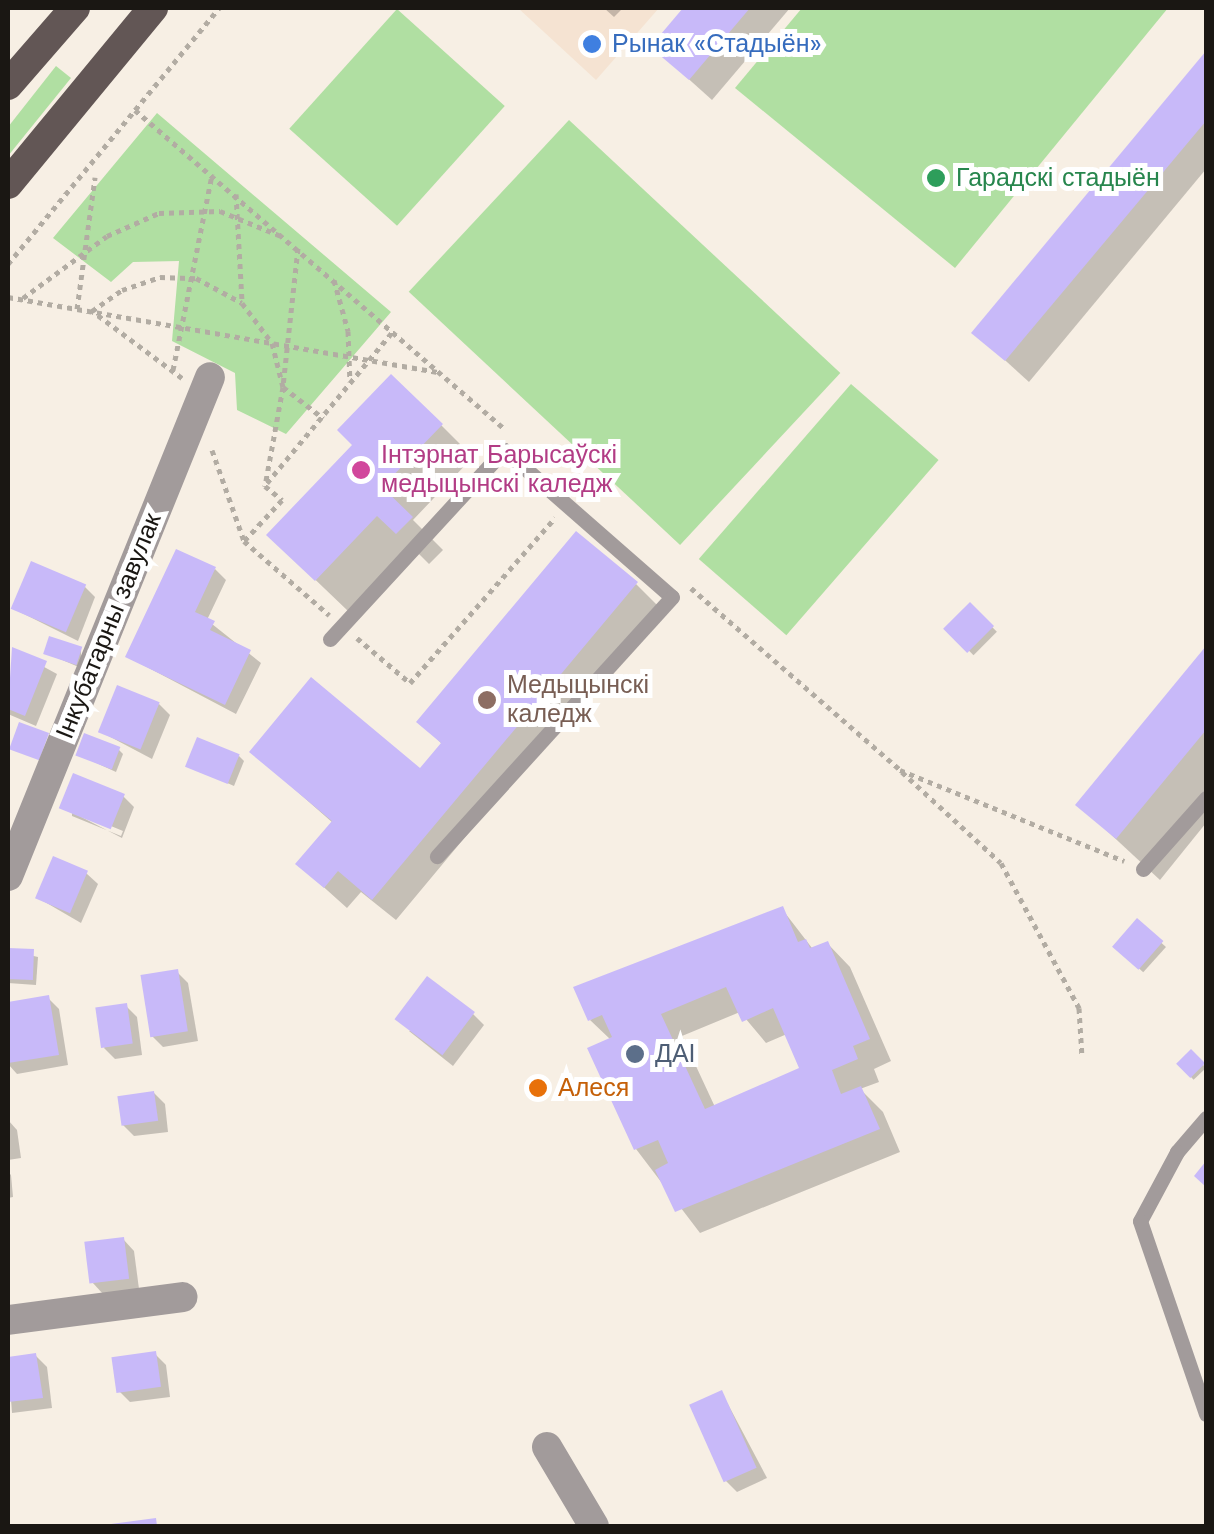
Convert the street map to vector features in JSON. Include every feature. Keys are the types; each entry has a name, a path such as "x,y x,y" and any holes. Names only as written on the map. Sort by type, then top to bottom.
{"main road":[{"path":"8,86 74,8"},
{"path":"8,184 144,13"}],"street":[{"name":"Інкубатарны завулак","path":"8,876 204,394"},
{"path":"8,1320 182,1297"},
{"path":"547,1447 594,1526"}],"lane":[{"path":"330,639 504,450 672,597 438,856"},
{"path":"1143,869 1206,798"},
{"path":"1206,1118 1177,1152 1140,1221 1206,1414"}],"path":[{"path":"8,264 219,8"},
{"path":"135,110 508,432"},
{"path":"173,370 212,174"},
{"path":"77,309 95,178"},
{"path":"236,194 242,303"},
{"path":"22,299 84,252 136,220 204,209 237,216 292,242"},
{"path":"265,486 283,386 298,248"},
{"path":"332,277 350,354 350,385"},
{"path":"92,311 142,282 189,278 242,303 272,342 283,386 323,418"},
{"path":"8,296 440,372"},
{"path":"92,311 204,394 244,542 410,683 566,505"},
{"path":"265,486 394,330"},
{"path":"244,542 282,500 265,486"},
{"path":"680,579 1001,863 1078,1008 1082,1058"},
{"path":"900,770 1143,869"}],"shaded area":[{"name":"Рынак «Стадыён»","path":"518,8 659,8 596,80"}],"green space":[{"name":"Гарадскі стадыён","path":"802,8 1168,8 955,268 735,88"},
{"path":"397,9 505,106 397,226 289,129"},
{"path":"56,66 71,78 8,156 8,127"},
{"path":"157,113 391,312 286,434 237,410 235,373 172,341 179,261 133,262 111,282 53,238"},
{"path":"569,120 840,373 680,545 409,292"},
{"path":"851,384 939,460 786,635 699,559"}],"building":[{"path":"683,8 750,8 689,80 650,47"},
{"path":"1206,51 1206,121 1005,361 971,333"},
{"path":"391,374 443,424 382,487 413,517 396,534 377,516 315,581 266,535 352,445 337,430"},
{"name":"Медыцынскі каледж","path":"576,531 638,582 372,900 338,871 324,888 295,864 332,821 249,752 311,677 420,768 441,743 416,722"},
{"path":"176,549 216,567 195,612 215,621 210,630 251,650 225,705 125,657"},
{"path":"31,561 86,584 66,632 11,609"},
{"path":"970,602 994,626 967,653 943,629"},
{"path":"49,636 82,647 76,665 43,654"},
{"path":"1206,646 1206,730 1116,839 1075,805"},
{"path":"12,647 47,661 25,716 8,709"},
{"path":"117,685 160,702 141,750 98,732"},
{"path":"19,722 49,733 39,760 9,749"},
{"path":"84,733 120,747 112,769 75,755"},
{"path":"197,737 240,754 228,784 185,767"},
{"path":"73,773 125,794 111,829 59,808"},
{"path":"53,856 88,871 70,913 35,898"},
{"name":"ДАІ","path":"783,906 798,942 806,939 810,948 828,941 870,1039 853,1046 858,1059 832,1070 841,1094 861,1086 880,1129 675,1212 655,1170 668,1163 658,1140 634,1150 587,1048 612,1037 602,1015 588,1021 573,987","holes":["726,987 742,1022 773,1008 799,1068 705,1109 661,1014"]},
{"path":"1137,918 1163,941 1138,970 1112,947"},
{"path":"8,948 34,949 33,980 8,979"},
{"path":"178,969 188,1031 150,1037 140,975"},
{"path":"427,976 475,1012 442,1055 395,1019"},
{"path":"49,995 59,1055 8,1063 8,1002"},
{"path":"127,1003 133,1044 101,1048 95,1007"},
{"path":"1191,1049 1205,1063 1190,1078 1176,1064"},
{"path":"154,1091 158,1121 122,1126 117,1096"},
{"path":"1206,1161 1206,1187 1194,1176"},
{"path":"124,1237 129,1279 89,1284 84,1242"},
{"path":"156,1351 161,1387 116,1393 111,1357"},
{"path":"36,1353 43,1398 8,1402 8,1357"},
{"path":"722,1390 757,1468 724,1482 689,1405"},
{"path":"156,1518 157,1526 111,1526 111,1524"}],"place":[{"name":"Рынак «Стадыён»","path":"592,44"},
{"name":"Гарадскі стадыён","path":"936,178"},
{"name":"Інтэрнат Барысаўскі медыцынскі каледж","path":"361,470"},
{"name":"Медыцынскі каледж","path":"487,700"},
{"name":"ДАІ","path":"635,1054"},
{"name":"Алеся","path":"538,1088"}]}
